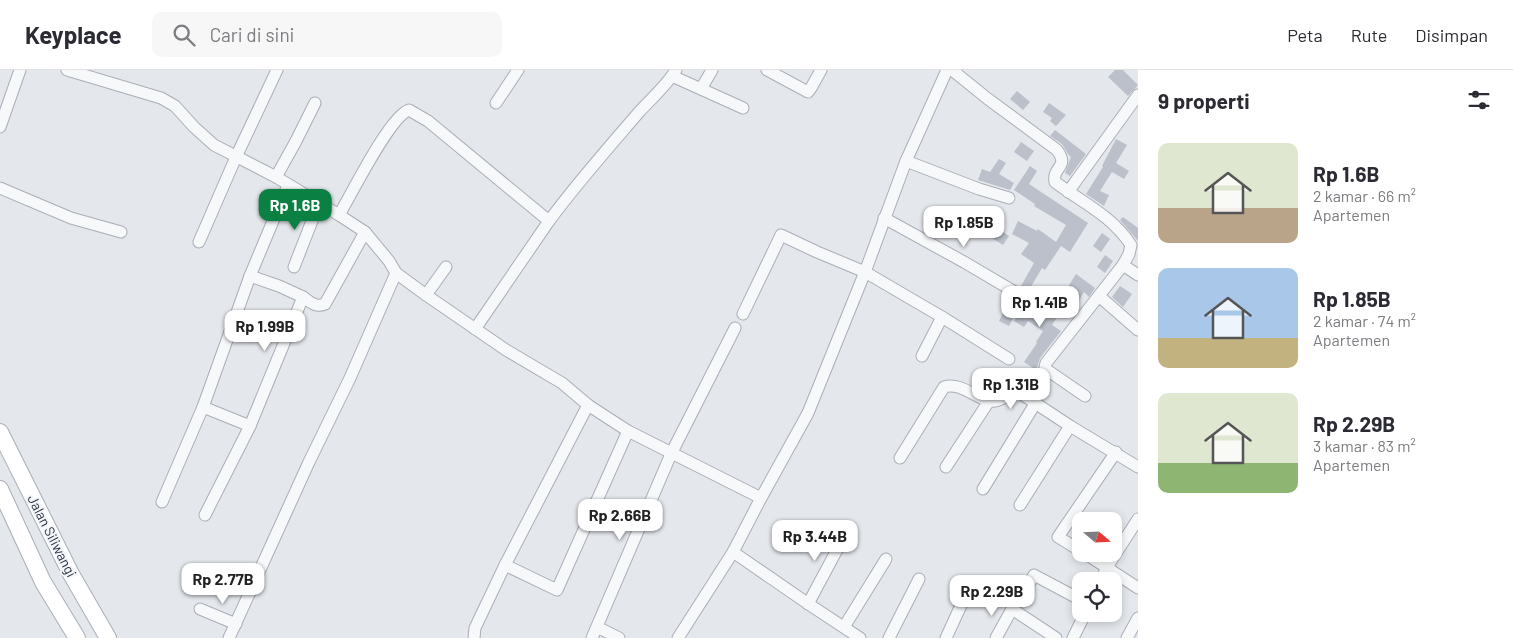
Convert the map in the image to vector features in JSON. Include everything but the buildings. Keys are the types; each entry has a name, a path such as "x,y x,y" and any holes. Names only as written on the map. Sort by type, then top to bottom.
{"main road":[{"name":"Jalan Siliwangi","path":"0,432 71,574 108,638"},
{"name":"Jalan Siliwangi","path":"0,489 43,582 77,638"}],"street":[{"path":"0,127 20,70"},
{"path":"67,70 161,98 175,106 214,145 276,177 365,232 389,261 396,273 474,329 562,383 588,405 628,431 761,498"},
{"path":"199,242 276,70"},
{"path":"496,103 518,70"},
{"path":"701,89 712,70"},
{"path":"766,70 808,92 821,70"},
{"path":"678,638 733,552 808,413 865,272 906,161 946,70"},
{"path":"952,70 1057,150 1062,157 1062,162 1054,175 1055,182 1099,212 1121,231 1131,245 1129,254 1122,264 1046,363 1047,370 1084,396"},
{"path":"474,329 548,222 578,184 674,73 701,89 743,108"},
{"path":"1068,192 1138,95"},
{"path":"276,177 315,103"},
{"path":"339,215 383,138 400,115 409,110 428,121 548,222"},
{"path":"906,161 979,189 1009,198"},
{"path":"162,502 203,407 250,276 288,185"},
{"path":"0,188 71,218 121,232"},
{"path":"294,267 319,203"},
{"path":"884,218 1030,301"},
{"path":"250,276 279,286 320,306 325,304 365,232"},
{"path":"742,314 781,235 865,272 1009,359"},
{"path":"1122,264 1138,275"},
{"path":"426,295 446,267"},
{"path":"229,638 309,462 350,378 396,273"},
{"path":"1098,296 1138,330"},
{"path":"204,515 250,426 303,297"},
{"path":"922,356 942,317"},
{"path":"592,638 671,454 734,328"},
{"path":"900,458 944,387 954,386 989,401 997,401 1016,392 1020,393 1138,467"},
{"path":"946,467 989,401"},
{"path":"983,489 1035,404"},
{"path":"474,638 476,628 505,565 588,405"},
{"path":"203,407 250,426"},
{"path":"1020,505 1070,426"},
{"path":"505,565 556,590 628,431"},
{"path":"1075,512 1116,452"},
{"path":"1072,516 1058,537 1072,546"},
{"path":"1104,572 1138,519"},
{"path":"808,604 846,533"},
{"path":"733,552 860,638"},
{"path":"844,627 886,559"},
{"path":"1099,562 1138,588"},
{"path":"1026,589 1034,575 1072,595"},
{"path":"889,638 919,580"},
{"path":"946,638 962,601"},
{"path":"200,609 236,624"},
{"path":"996,638 1012,609 1056,638"},
{"path":"1127,638 1138,618"},
{"path":"1073,638 1081,622"},
{"path":"597,627 619,638"}]}
